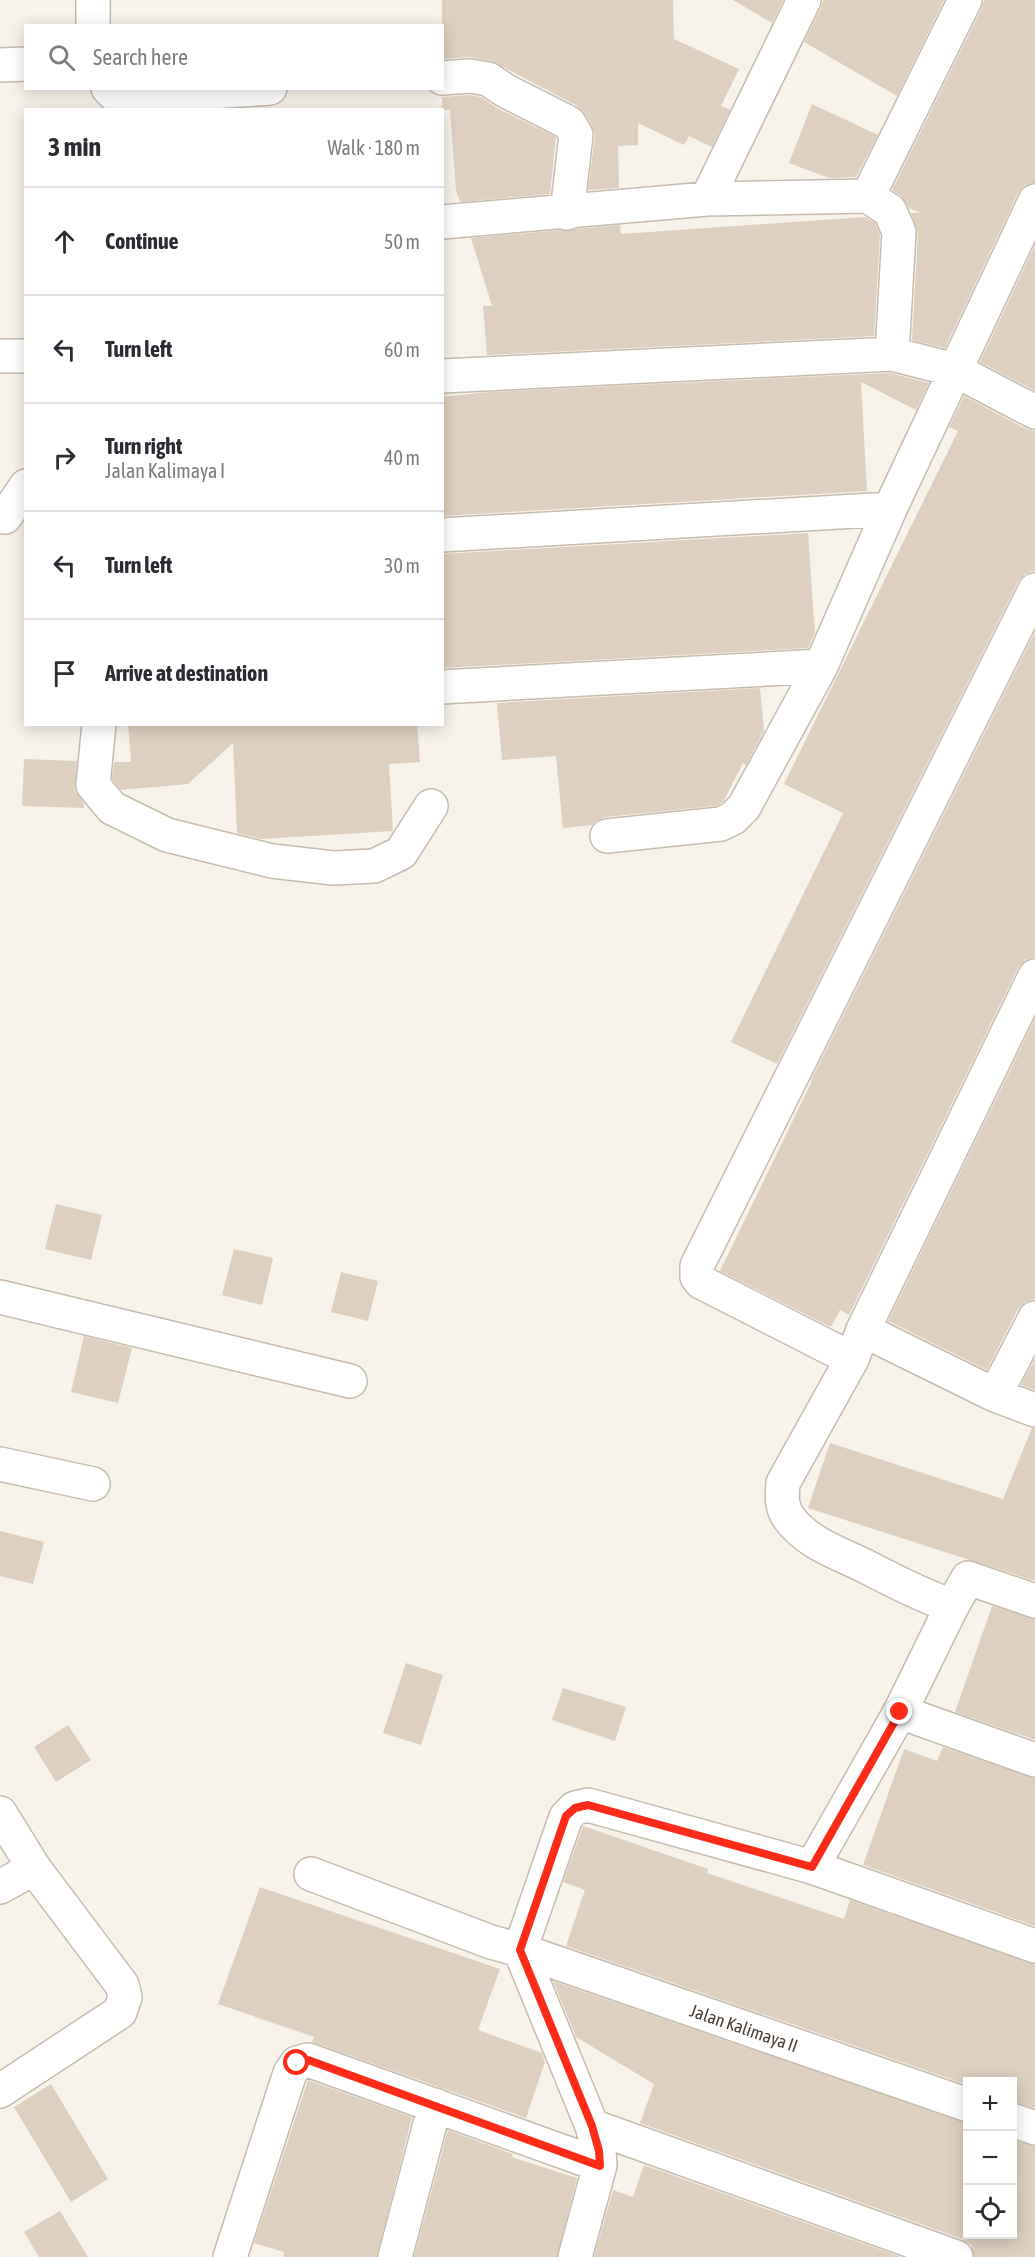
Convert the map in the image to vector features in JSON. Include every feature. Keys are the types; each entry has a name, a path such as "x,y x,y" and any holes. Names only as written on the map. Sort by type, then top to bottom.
{"street":[{"path":"93,0 93,24"},
{"path":"707,199 804,0"},
{"path":"868,196 965,0"},
{"path":"0,65 24,64"},
{"path":"444,78 470,76 488,79 506,91 569,123 576,135 567,213"},
{"path":"110,90 114,94 127,98 241,90"},
{"path":"444,222 567,213 707,199 868,196 890,211 899,232 892,354"},
{"path":"607,836 721,824 733,819 744,807 820,666 890,509 1035,201"},
{"path":"444,376 892,354 955,370 1035,412"},
{"path":"0,356 24,356"},
{"path":"10,520 24,490"},
{"path":"444,535 890,509"},
{"path":"1035,590 697,1266 697,1276 701,1282 857,1344 1035,1410"},
{"path":"444,687 820,666"},
{"path":"99,726 93,785 112,808 167,835 272,861 333,868 374,866 401,853 431,806"},
{"path":"952,1606 923,1596 818,1543 800,1531 788,1517 781,1502 783,1483 857,1344 1035,976"},
{"path":"0,1297 350,1381"},
{"path":"995,1395 1035,1318"},
{"path":"0,1464 93,1484"},
{"path":"812,1867 900,1712 968,1578 1035,1601"},
{"path":"900,1712 1035,1760"},
{"path":"575,2257 600,2166 599,2151 592,2126 520,1950 566,1816 575,1808 588,1805 812,1867 1035,1946"},
{"path":"0,1813 34,1868 122,1985 125,1997 120,2012 0,2091"},
{"path":"0,1887 34,1868"},
{"name":"Jalan Kalimaya II","path":"311,1874 491,1942 520,1950 963,2103"},
{"path":"230,2257 290,2073 297,2063 308,2060 600,2166"},
{"path":"395,2257 435,2105"},
{"path":"1017,2122 1035,2128"},
{"path":"592,2126 956,2257"}],"building":[{"path":"442,0 673,0 674,39 739,69 721,106 730,110 712,147 689,136 684,145 638,123 638,145 618,146 619,188 588,190 595,136 585,114 577,106 492,61 469,57 444,59 444,24 442,24"},
{"path":"733,0 783,0 772,23"},
{"path":"823,0 944,0 897,96 804,42"},
{"path":"984,0 1035,0 1035,183 1025,185 1018,193 945,348 912,340 918,233 911,213 921,213 909,208 901,196 892,190"},
{"path":"469,95 481,97 497,108 556,137 550,194 460,202 456,191 450,110 442,108 442,97"},
{"path":"812,104 878,135 856,177 829,178 789,163"},
{"path":"865,217 875,223 880,235 874,336 487,355 483,306 492,306 471,238 620,225 621,234"},
{"path":"1035,245 1035,391 980,362"},
{"path":"890,373 929,383 916,410 861,382 867,491 444,516 444,397 489,392"},
{"path":"964,396 1026,429 1035,431 1035,571 1025,574 1018,582 777,1064 731,1042 843,813 784,784 958,431 949,427"},
{"path":"808,533 815,633 808,648 444,668 444,554"},
{"path":"1035,632 1035,957 1025,960 1018,968 849,1315 840,1310 831,1327 720,1271 811,1080"},
{"path":"760,688 764,731 746,765 743,763 723,802 716,806 605,817 592,825 563,828 556,756 502,760 497,703"},
{"path":"128,726 417,726 420,762 389,764 393,831 261,839 237,833 233,743 188,784 121,790 112,779 114,762 131,762"},
{"path":"24,759 77,761 75,790 84,808 22,806"},
{"path":"1035,1019 1035,1299 1025,1302 1018,1309 987,1370 888,1321"},
{"path":"56,1204 102,1215 91,1260 45,1249"},
{"path":"234,1249 273,1258 262,1305 222,1295"},
{"path":"341,1272 378,1281 368,1321 331,1312"},
{"path":"84,1336 132,1348 118,1403 71,1392"},
{"path":"1035,1359 1035,1390 1021,1385"},
{"path":"1032,1428 1035,1428 1035,1581 808,1508 830,1443 1003,1499"},
{"path":"0,1531 44,1542 33,1584 0,1576"},
{"path":"992,1606 1035,1619 1035,1740 955,1712"},
{"path":"406,1663 443,1675 421,1745 383,1733"},
{"path":"563,1688 626,1707 615,1741 552,1720"},
{"path":"68,1725 91,1760 56,1782 34,1747"},
{"path":"943,1747 1035,1778 1035,1926 863,1865 904,1749 937,1761"},
{"path":"583,1826 708,1869 707,1873 844,1919 850,1900 1035,1964 1035,2108 1017,2103 1017,2077 963,2077 963,2083 566,1946 585,1890 563,1882"},
{"path":"260,1887 500,1969 478,2030 542,2053 545,2062 526,2118 312,2042 314,2037 218,2004"},
{"path":"553,1981 963,2121 963,2239 1017,2239 1017,2141 1035,2146 1035,2257 974,2257 971,2245 962,2239 640,2123 654,2084 576,2037"},
{"path":"308,2080 412,2117 377,2257 283,2257 284,2252 254,2243"},
{"path":"51,2084 108,2179 71,2202 14,2107"},
{"path":"448,2130 513,2154 514,2158 577,2178 557,2257 414,2257"},
{"path":"644,2165 901,2257 594,2257 613,2190 633,2197"},
{"path":"60,2211 88,2257 39,2257 24,2232"}],"route":[{"path":"297,2063 308,2060 600,2166 599,2151 592,2126 520,1950 566,1816 575,1808 588,1805 812,1867 900,1712"}]}
